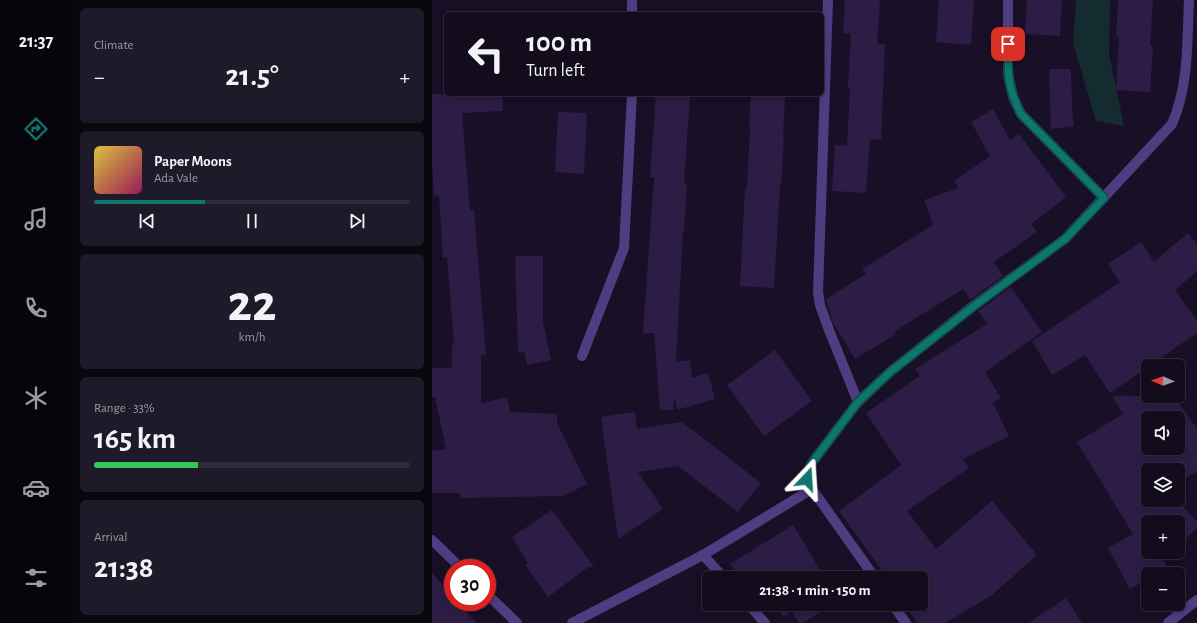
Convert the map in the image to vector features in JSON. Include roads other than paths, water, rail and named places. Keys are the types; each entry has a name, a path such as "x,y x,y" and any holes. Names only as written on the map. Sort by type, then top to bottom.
{"street":[{"path":"632,0 632,12"},
{"path":"824,69 828,0"},
{"path":"1008,0 1008,74 1012,97 1021,114 1104,198"},
{"path":"869,571 812,489 807,479 811,464 858,402 890,372 968,311 1065,239 1172,124 1180,104 1186,65 1189,0"},
{"path":"1186,65 1197,66"},
{"path":"582,356 624,248 632,96"},
{"path":"823,96 818,292 820,306 828,330 858,402"},
{"path":"572,623 703,555 812,489"},
{"path":"432,540 452,559"},
{"path":"703,555 718,571"},
{"path":"1168,623 1197,600"},
{"path":"496,603 517,623"},
{"path":"754,611 765,623"},
{"path":"897,611 906,623"}]}
